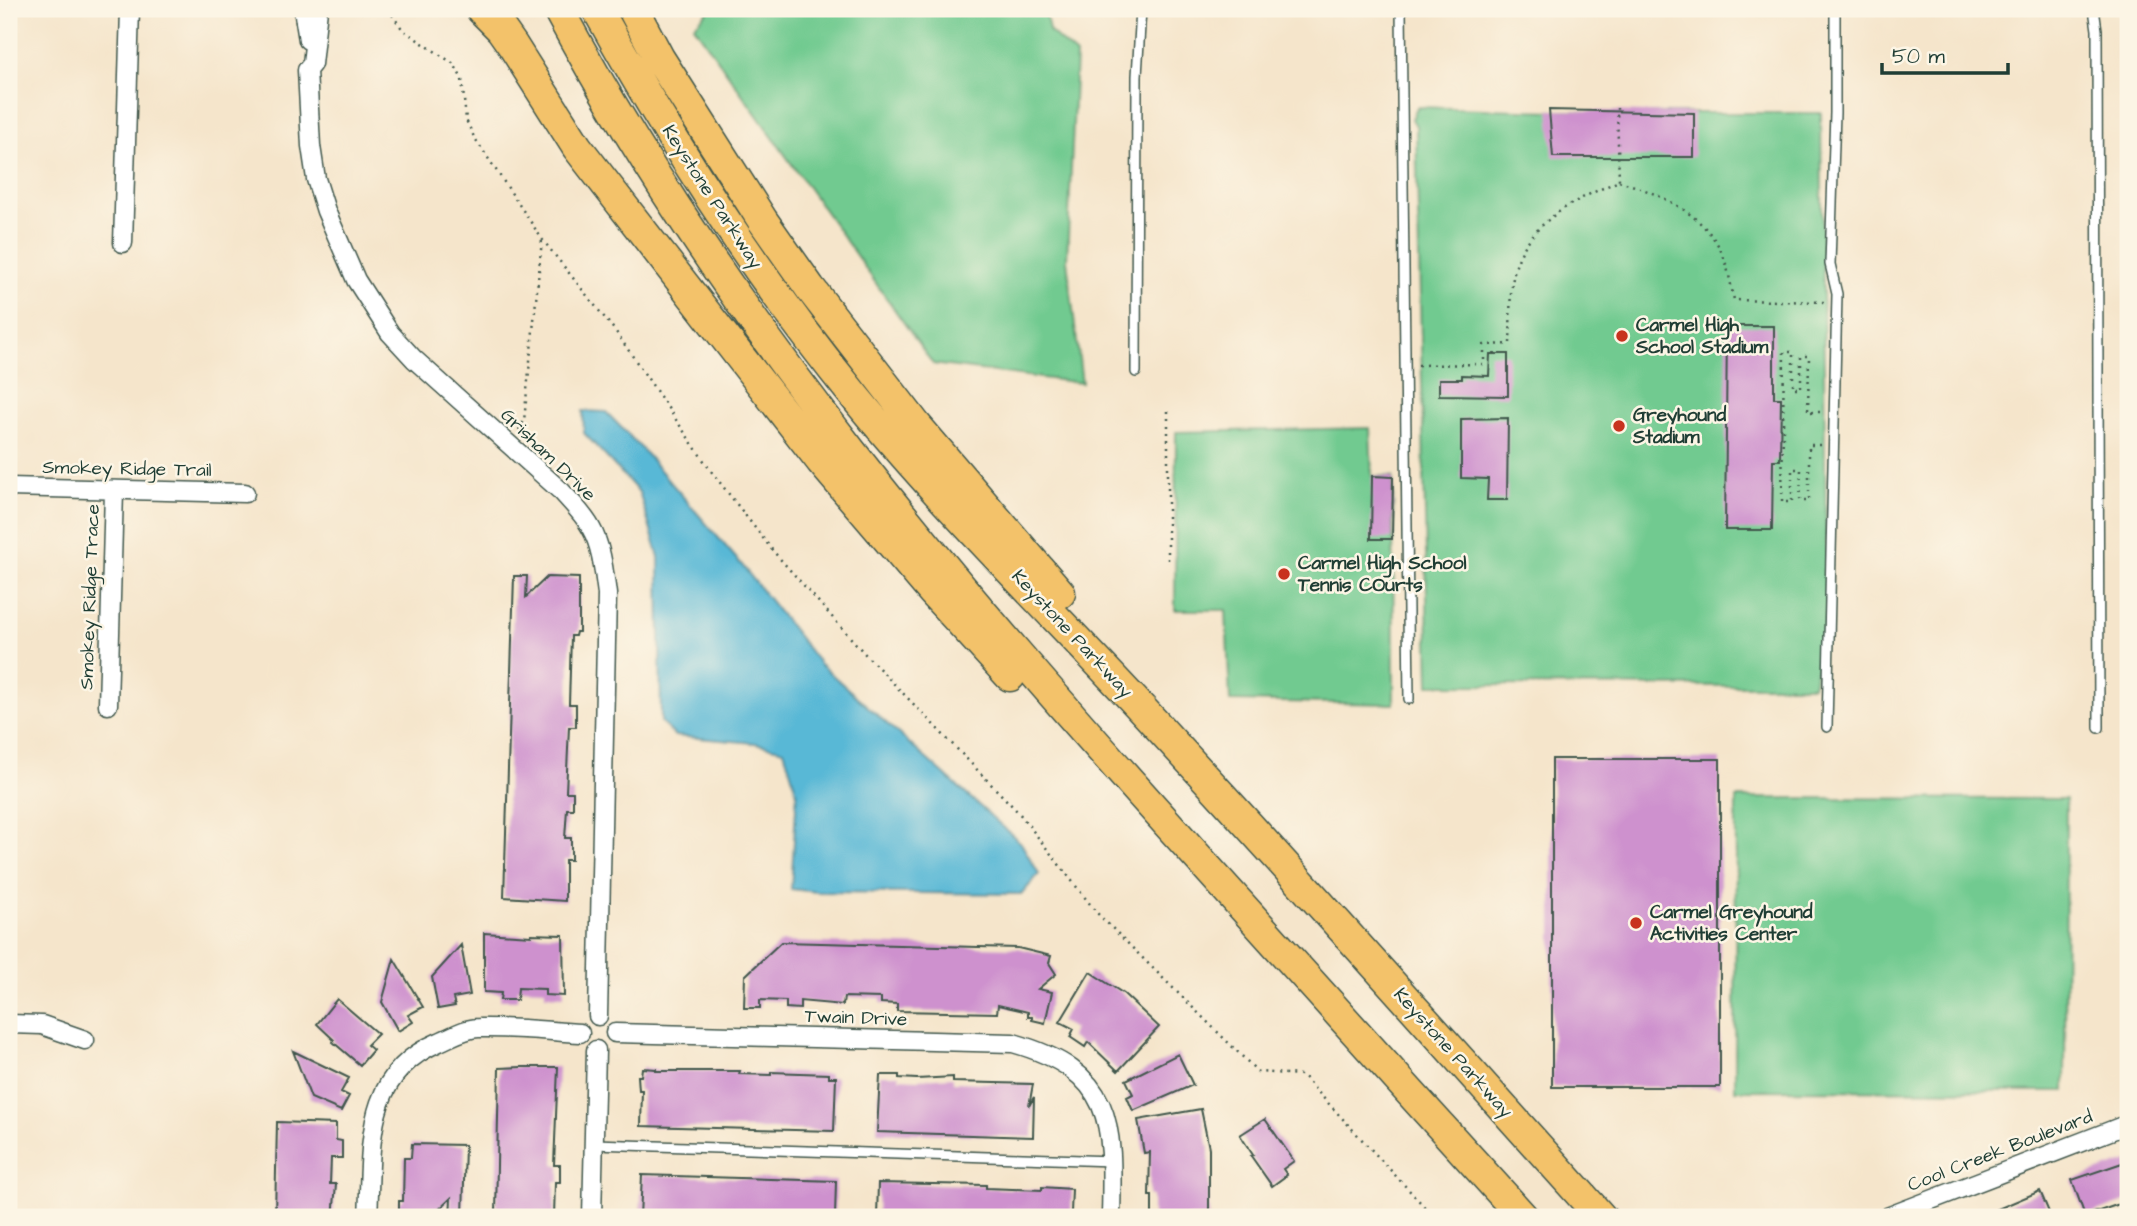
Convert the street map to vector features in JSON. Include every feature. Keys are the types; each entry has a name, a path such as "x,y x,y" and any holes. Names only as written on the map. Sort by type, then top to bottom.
{"highway":[{"name":"Keystone Parkway","path":"558,9 685,221 754,321 870,477 1046,689 1523,1217"},
{"name":"Keystone Parkway","path":"597,9 697,177 764,276 838,376 918,470 1088,650 1601,1217"},
{"path":"633,9 659,58 763,220 858,352 956,473 1119,661 1233,809"},
{"path":"471,13 500,29 577,147 821,461 876,527 1112,786 1384,1064"}],"street":[{"path":"123,243 130,9"},
{"name":"Grisham Drive","path":"303,9 312,64"},
{"name":"Grisham Drive","path":"318,9 312,64 307,70 311,146 316,179 336,236 356,279 390,333 414,359 562,492 591,528 599,551 607,594 598,1016"},
{"name":"Smokey Ridge Trail","path":"9,487 245,493"},
{"name":"Smokey Ridge Trace","path":"108,705 114,491"},
{"path":"598,1016 610,1022 615,1033 611,1043 602,1050 586,1046 580,1033 585,1021 598,1016"},
{"path":"9,1024 42,1025 85,1040"},
{"path":"368,1217 375,1117 392,1076 409,1058 434,1044 475,1028 580,1033"},
{"name":"Twain Drive","path":"615,1033 1013,1043 1038,1051 1059,1060 1085,1082 1108,1120 1112,1161 1111,1217"},
{"path":"592,1217 596,1050"},
{"name":"Cool Creek Boulevard","path":"1887,1217 2128,1125"}],"lane":[{"path":"1136,372 1137,76 1140,9"},
{"path":"1401,9 1409,699"},
{"path":"1827,727 1837,294 1829,264 1835,113 1835,9"},
{"path":"2094,9 2097,30 2099,728"},
{"path":"594,1144 1112,1161"}],"path":[{"path":"388,9 403,30 454,64 462,79 466,120 470,128 542,239 616,332 711,471 773,551 866,655 1019,813 1097,913 1258,1072 1302,1075 1434,1217"},
{"path":"450,9 471,13"},
{"path":"1617,108 1619,181"},
{"path":"1406,365 1484,364 1485,345 1510,344 1511,283 1521,253 1541,226 1566,205 1619,181 1643,188 1673,203 1696,219 1717,242 1728,272 1734,300 1827,302"},
{"path":"519,430 524,421 542,239"},
{"path":"1808,412 1808,356 1801,356 1801,388 1793,388 1793,352 1784,352 1782,502 1792,502 1792,469 1801,469 1800,501 1809,501 1809,445"},
{"path":"2128,386 2128,940"},
{"path":"1168,411 1168,565"}],"green space":[{"path":"710,9 1045,9 1049,31 1076,55 1067,260 1082,383 933,364 694,26"},
{"name":"Carmel High School Stadium","path":"1417,107 1621,113 1821,113 1826,545 1830,603 1813,686 1429,685 1416,126 1412,119"},
{"name":"Carmel High School Tennis COurts","path":"1370,428 1372,476 1393,477 1394,704 1230,701 1226,610 1175,610 1176,432"},
{"path":"1736,798 2066,799 2065,1091 1735,1090"}],"water":[{"path":"583,411 606,412 641,448 741,564 820,664 1021,843 1039,874 1022,894 817,892 791,889 797,793 784,750 755,743 675,736 661,722 659,557 639,492 584,433"}],"building":[{"path":"1549,110 1694,113 1694,157 1553,157"},
{"path":"1727,326 1774,326 1774,398 1781,398 1780,460 1773,460 1772,530 1725,530"},
{"path":"1490,354 1508,354 1508,396 1439,395 1439,379 1462,379 1462,375 1489,376"},
{"path":"1508,418 1507,500 1487,500 1488,479 1461,478 1461,419"},
{"path":"1372,476 1393,477 1392,539 1371,539"},
{"path":"514,576 527,576 526,597 547,577 579,578 579,632 571,636 569,704 576,704 576,727 569,727 566,792 573,792 573,809 567,809 565,838 571,838 571,860 565,860 565,901 504,897"},
{"name":"Carmel Greyhound Activities Center","path":"1552,759 1720,759 1720,1087 1552,1087"},
{"path":"484,933 563,935 564,996 545,995 545,989 518,988 517,1000 500,1000 501,993 484,992"},
{"path":"781,942 1018,948 1051,956 1049,963 1056,974 1038,989 1052,992 1045,1023 1032,1020 1032,1017 1028,1017 1028,1012 998,1005 997,1013 897,1011 897,1004 881,1003 881,998 844,997 843,1005 800,1001 800,1009 786,1008 786,1001 760,1000 760,1008 744,1008 745,976"},
{"path":"461,945 470,995 453,998 455,1006 438,1009 432,977"},
{"path":"394,959 423,1007 408,1015 413,1022 398,1031 382,1002"},
{"path":"1090,972 1124,994 1159,1027 1118,1071 1088,1042 1085,1047 1070,1037 1074,1029 1060,1022"},
{"path":"337,999 378,1034 367,1045 373,1050 360,1065 317,1024"},
{"path":"293,1051 349,1078 341,1092 349,1096 341,1111 311,1098"},
{"path":"1178,1054 1193,1085 1133,1111 1127,1097 1133,1094 1126,1080"},
{"path":"558,1067 554,1165 560,1165 560,1182 555,1182 554,1217 496,1214 499,1068"},
{"path":"642,1068 656,1071 740,1071 739,1074 829,1074 829,1077 836,1077 834,1131 641,1126 642,1090 639,1090 638,1076 641,1076"},
{"path":"880,1075 917,1079 953,1077 953,1082 1033,1084 1029,1106 1034,1097 1033,1137 877,1132"},
{"path":"1201,1109 1209,1148 1209,1217 1152,1217 1152,1196 1149,1196 1150,1152 1144,1153 1138,1120"},
{"path":"1265,1119 1294,1161 1283,1169 1287,1175 1272,1186 1240,1135"},
{"path":"277,1122 336,1124 336,1140 342,1141 342,1158 331,1158 330,1184 336,1184 333,1217 275,1217"},
{"path":"412,1144 465,1145 463,1217 450,1217 451,1198 431,1217 399,1217 399,1201 403,1201 404,1158 411,1158"},
{"path":"2128,1161 2128,1201 2085,1216 2072,1180"},
{"path":"642,1175 836,1181 835,1217 640,1217"},
{"path":"878,1183 1072,1189 1071,1213 1064,1213 1064,1217 877,1217"},
{"path":"2040,1191 2051,1217 1979,1217"}],"place":[{"name":"Carmel High School Stadium","path":"1622,336"},
{"name":"Greyhound Stadium","path":"1619,426"},
{"name":"Carmel High School Tennis COurts","path":"1284,574"},
{"name":"Carmel Greyhound Activities Center","path":"1636,923"}]}
